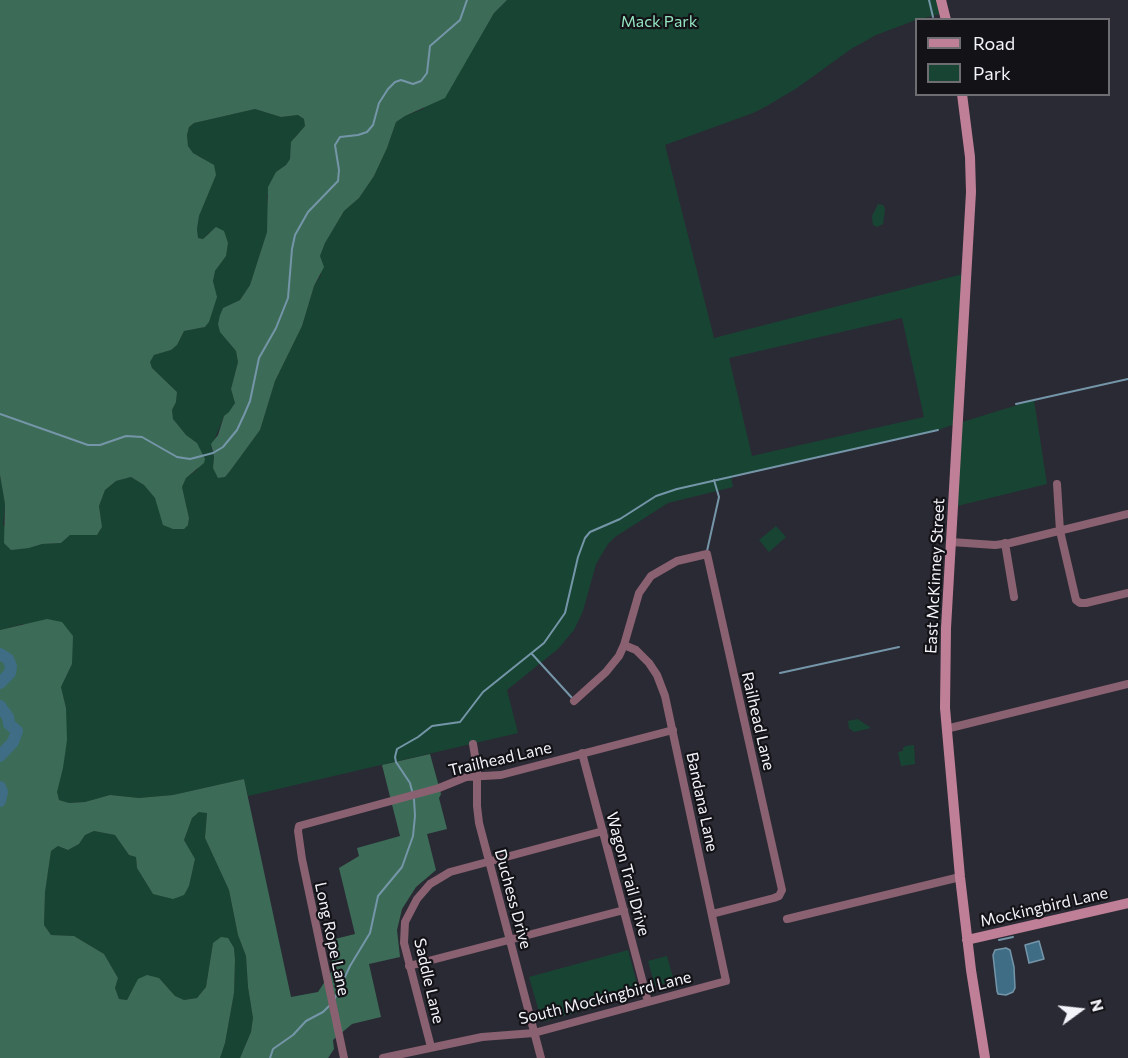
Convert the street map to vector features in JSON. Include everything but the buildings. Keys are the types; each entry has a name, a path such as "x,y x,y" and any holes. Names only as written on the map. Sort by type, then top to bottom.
{"main road":[{"path":"941,0 946,18"},
{"name":"East McKinney Street","path":"962,96 970,157 971,192 945,638 946,729 967,940 985,1058"},
{"name":"Mockingbird Lane","path":"967,940 1128,903"}],"street":[{"path":"1057,484 1060,531 1074,596 1079,603 1086,603 1128,593"},
{"path":"951,542 1005,543 1128,514"},
{"path":"1005,543 1014,597"},
{"name":"Railhead Lane","path":"624,645 639,593 651,576 677,561 707,554 782,887 782,893 769,900 712,914"},
{"path":"574,701 613,664 624,645"},
{"name":"Bandana Lane","path":"624,645 645,658 657,675 665,696 726,981"},
{"path":"946,729 1128,684"},
{"name":"Trailhead Lane","path":"299,826 440,788 463,778 501,775 673,730"},
{"name":"Duchess Drive","path":"473,744 477,776 478,820 541,1058"},
{"name":"Wagon Trail Drive","path":"582,753 648,1002"},
{"name":"Long Rope Lane","path":"299,826 302,859 344,1058"},
{"name":"Saddle Lane","path":"431,1047 409,966 404,933 408,914 417,898 430,884 443,875 603,831"},
{"path":"788,919 960,877"},
{"path":"409,966 624,910"},
{"name":"South Mockingbird Lane","path":"383,1058 482,1037 534,1032 726,981"}],"green space":[{"path":"0,0 507,0 494,13 445,98 396,122 374,176 359,198 344,211 325,243 320,256 324,267 314,286 302,326 275,381 260,430 225,477 218,478 213,468 214,457 211,444 218,435 224,416 235,403 231,389 238,362 236,351 220,332 218,324 220,315 223,308 240,300 250,285 267,232 268,187 276,172 290,159 291,142 305,126 304,119 298,115 281,117 255,109 194,123 189,127 188,146 193,153 214,165 216,175 199,216 198,238 203,239 216,227 224,231 228,243 226,256 215,271 213,281 217,297 209,322 205,327 184,331 177,345 171,350 154,355 150,362 152,368 177,392 172,410 173,419 186,435 197,443 205,459 204,463 186,478 182,487 189,518 188,525 184,529 173,529 163,525 155,498 144,485 131,477 116,481 105,490 99,506 102,527 97,535 70,535 61,543 11,550 4,543 5,504 0,475"},
{"name":"Mack Park","path":"507,0 941,0 944,13 915,18 915,20 876,35 851,49 797,88 765,107 665,145 714,338 967,273 959,423 1034,400 1047,484 953,507 958,423 938,430 731,476 733,487 668,503 615,537 608,544 596,564 583,611 574,630 558,649 507,690 518,733 248,796 244,779 173,795 139,798 110,795 85,802 69,803 59,800 56,792 63,768 66,708 61,687 72,664 23,624 0,630 0,475 5,504 3,525 29,548 42,544 61,543 70,535 97,535 102,527 99,506 105,490 116,481 131,477 144,485 155,498 188,525 189,518 182,487 186,478 198,469 197,443 186,435 173,419 172,410 177,392 152,368 150,362 154,355 171,350 177,345 184,331 205,327 209,322 214,304 215,271 226,256 228,243 210,232 203,239 198,238 199,216 216,174 204,159 193,153 188,146 189,127 194,123 255,109 281,117 298,115 304,119 305,126 295,137 290,159 276,172 267,196 269,217 267,232 250,285 240,300 223,308 220,315 226,339 236,351 238,362 231,389 235,403 229,413 224,416 211,448 214,457 213,468 219,478 225,477 260,430 275,381 302,326 314,286 321,275 320,256 325,243 344,211 359,198 374,176 396,122 423,109 467,59 494,13","holes":["902,318 924,417 752,456 729,358"]},
{"path":"878,204 883,205 885,209 883,224 877,227 873,225 872,216"},
{"path":"776,526 786,537 769,552 759,540"},
{"path":"47,619 62,622 73,636 72,664 61,687 66,708 67,740 57,792 59,800 69,803 85,802 110,795 139,798 173,795 244,779 291,997 318,992 333,969 327,941 355,934 339,868 359,856 357,848 400,836 382,765 430,754 441,794 439,798 447,829 427,834 436,870 416,887 402,909 397,930 400,957 369,964 381,1017 352,1024 333,1040 334,1049 328,1058 240,1058 251,1032 253,1018 246,956 238,935 229,890 205,838 207,813 199,812 192,818 184,840 195,859 189,886 184,895 173,899 153,894 137,868 136,857 129,855 115,835 94,831 85,835 79,844 68,850 58,846 51,851 45,892 44,925 51,935 74,936 104,954 118,978 115,988 119,999 127,1000 138,979 147,975 159,978 175,996 184,1000 197,998 206,987 213,943 221,937 228,938 234,948 234,993 220,1058 0,1058 0,630"},
{"path":"858,719 871,728 854,732 849,728 848,721"},
{"path":"914,745 915,764 901,766 898,752 903,751 906,746"},
{"path":"199,812 207,812 205,838 229,890 238,935 246,956 253,1018 251,1032 240,1058 220,1058 234,993 234,948 213,943 206,987 197,998 184,1000 175,996 159,978 132,990 127,1000 119,999 115,988 118,978 104,954 74,936 51,935 44,925 45,891 51,851 58,846 68,850 79,844 85,835 94,831 115,835 129,855 136,857 137,868 153,894 183,895 189,886 195,860 184,840 192,818"},
{"path":"628,950 640,995 542,1022 529,977"},
{"path":"667,956 674,981 655,986 648,961"}],"water":[{"path":"1039,941 1044,959 1029,963 1025,945"},
{"path":"1006,948 1010,950 1014,967 1015,988 1013,992 1006,995 998,994 997,991 993,955 995,950"}],"waterway":[{"path":"0,414 88,445 100,445 126,436 142,437 177,457 190,459 213,453 223,447 237,430 244,415 250,401 259,358 276,328 288,298 295,235 308,212 338,181 339,170 335,145 340,137 367,132 373,125 379,103 395,82 401,80 413,84 421,81 427,73 430,46 460,20 467,0"},
{"path":"929,0 933,17"},
{"path":"1016,404 1128,379"},
{"path":"334,1000 350,966 370,933 378,896 402,867 413,836 414,799 410,783 396,762 397,749 432,726 460,722 483,692 544,643 565,613 578,557 585,538 590,532 620,519 656,496 677,489 938,430"},
{"path":"707,551 719,497 714,480"},
{"path":"780,673 899,647"},
{"path":"0,654 8,659 11,666 10,673 0,683"},
{"path":"532,654 573,699"},
{"path":"0,706 8,717 9,724 17,731 13,742 0,756"},
{"path":"0,787 2,792 0,801"},
{"path":"999,940 1013,937"},
{"path":"270,1058 273,1049 293,1035 306,1021 323,1012 331,1004"}]}
